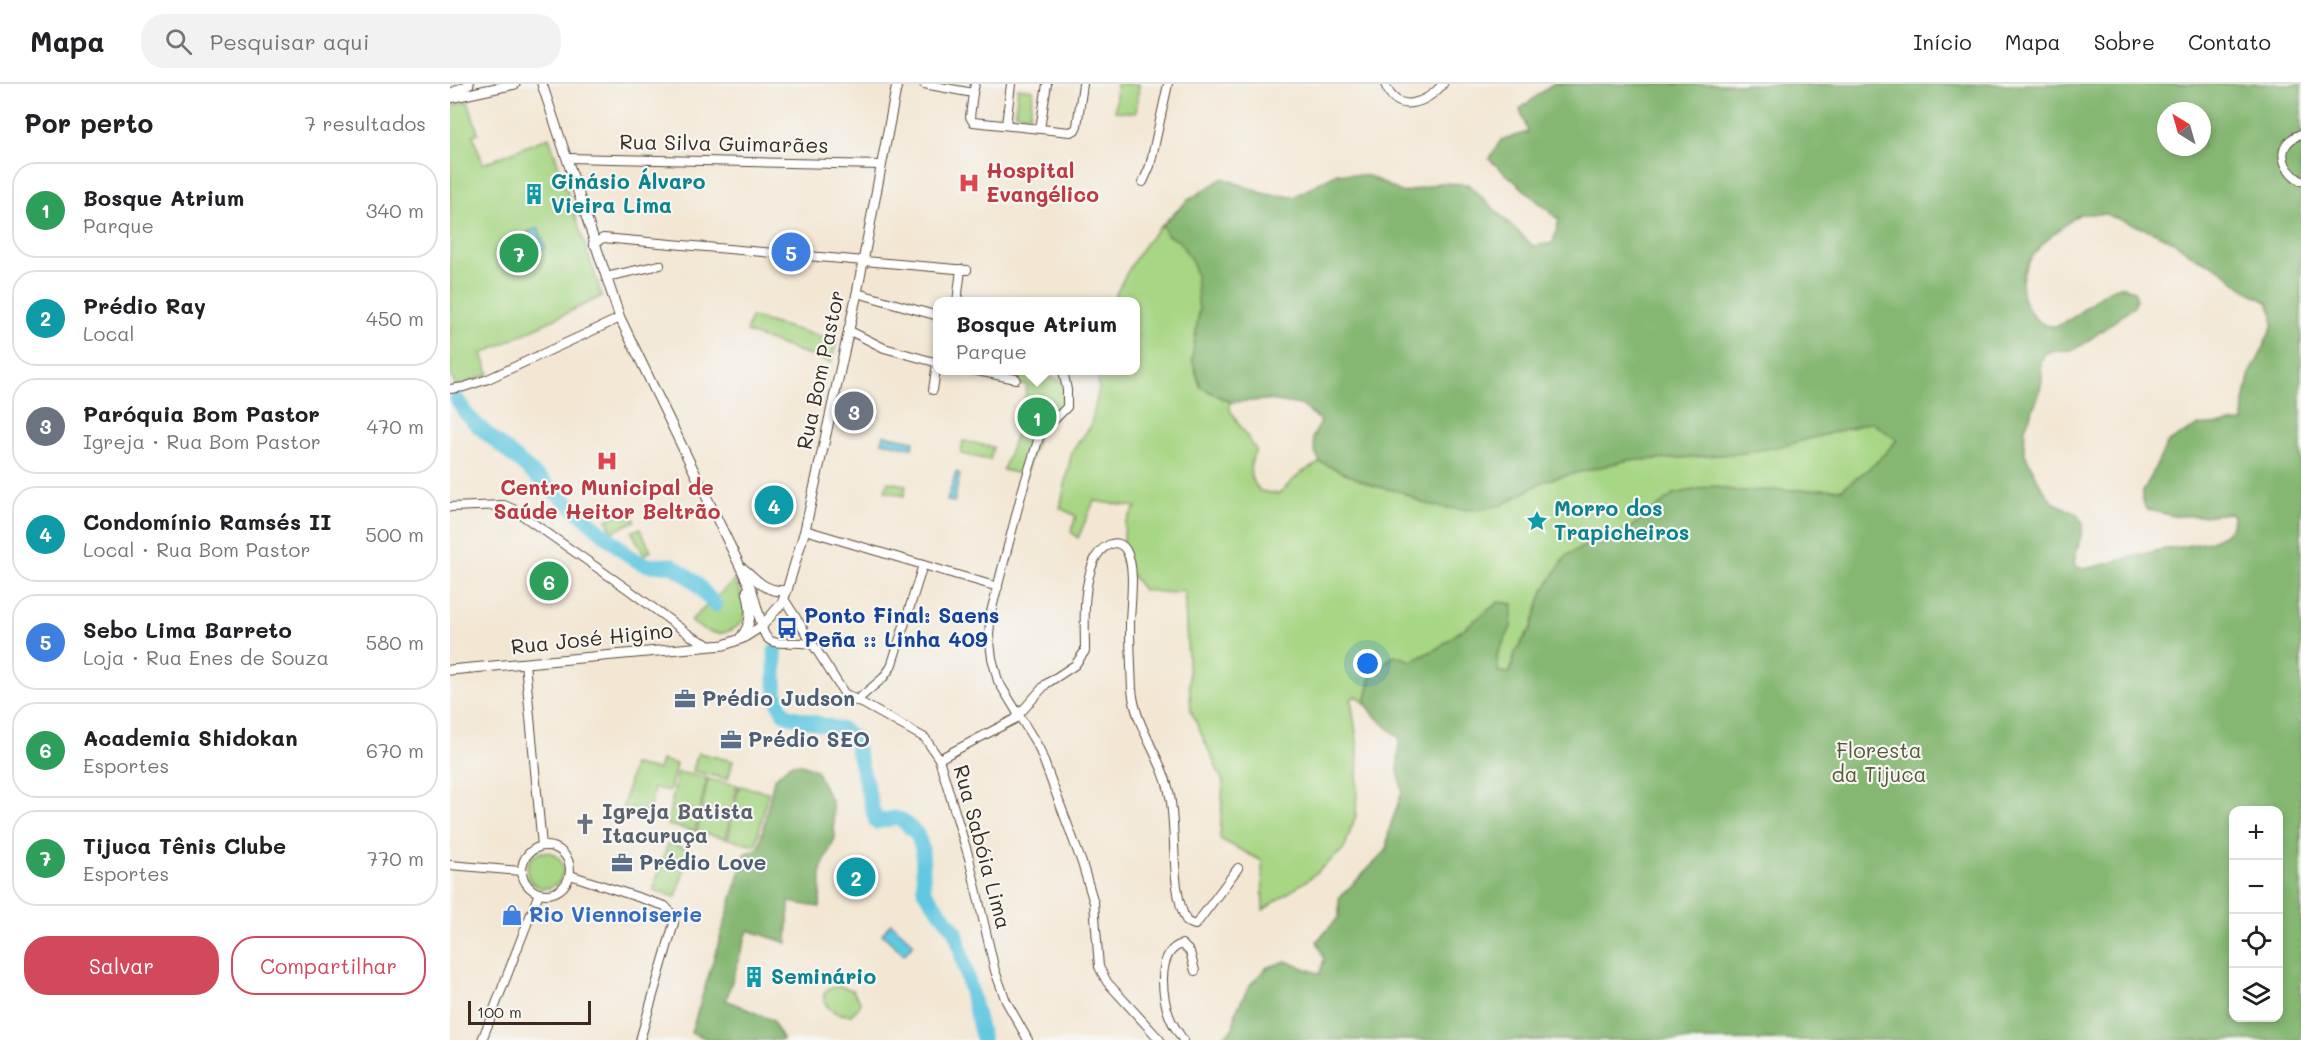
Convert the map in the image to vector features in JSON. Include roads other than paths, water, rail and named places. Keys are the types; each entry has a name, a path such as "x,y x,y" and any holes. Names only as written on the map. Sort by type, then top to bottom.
{"street":[{"path":"450,96 469,84"},
{"path":"450,96 515,84"},
{"path":"542,84 593,244 620,318 752,591 764,637 778,643 798,641 812,645"},
{"name":"Rua Bom Pastor","path":"737,640 762,626 786,595 805,530 863,260 897,84"},
{"path":"924,84 973,93"},
{"path":"975,84 970,120 973,122 1075,130 1083,84"},
{"path":"1006,125 1011,84"},
{"path":"1040,129 1047,84"},
{"path":"1143,182 1150,166 1168,84"},
{"path":"1385,84 1394,99 1410,104 1430,96 1443,84"},
{"path":"2301,134 2285,146 2283,161 2287,170 2301,182"},
{"name":"Rua Silva Guimarães","path":"567,158 881,165"},
{"path":"593,244 603,238 964,270 958,297"},
{"path":"606,277 660,265"},
{"path":"856,293 933,315"},
{"path":"450,389 488,379 620,318"},
{"path":"848,330 884,348 933,362"},
{"path":"933,390 935,375"},
{"path":"997,375 1016,379"},
{"path":"1064,375 1067,407 1040,434 1022,492 998,587 989,635 992,658 998,681 1019,714 1046,765 1089,883 1094,903 1099,967 1107,982 1160,1040"},
{"path":"450,507 504,506 513,509 691,636 711,646"},
{"path":"805,530 998,587"},
{"path":"939,759 1015,719 1046,684 1082,658 1085,651 1086,584 1092,566 1097,554 1106,546 1116,542 1122,544 1129,557 1131,574 1132,692 1139,720 1161,763 1169,791 1177,877 1183,915 1187,922 1195,925 1238,868"},
{"path":"738,563 767,588 786,595"},
{"path":"737,640 745,632 751,617 747,590 738,563"},
{"path":"856,701 891,668 923,565"},
{"name":"Rua Sabóia Lima","path":"786,595 812,645 844,693 925,738 939,759 969,858 995,971 1006,1001 1028,1040"},
{"name":"Rua José Higino","path":"450,670 711,646 737,640"},
{"path":"525,663 542,846"},
{"path":"542,846 550,846 563,854 569,866 570,875 561,888 546,894 539,893 527,885 521,871 528,855 542,846"},
{"path":"450,865 521,871"},
{"path":"570,875 652,902 670,910 673,915 674,923 640,1040"},
{"path":"482,1040 539,893"},
{"path":"1183,1040 1168,1013 1162,979 1164,966 1175,948 1182,944 1188,948 1195,971"}],"water":[{"path":"538,228 546,248 537,252 528,232"},
{"path":"884,435 914,441 912,448 882,442"},
{"path":"956,472 960,474 954,502 947,501"},
{"path":"546,575 555,577 551,593 542,591"},
{"path":"891,923 914,944 904,955 882,934"}],"waterway":[{"path":"457,399 466,414 478,426 627,554 644,564 672,565 695,582 715,605"},
{"path":"775,651 776,694 781,709 786,715 843,730 854,738 876,822 894,818 902,820 917,834 922,848 924,891 956,932 983,1040"}],"place":[{"name":"Hospital Evangélico","path":"969,183"},
{"name":"Ginásio Álvaro Vieira Lima","path":"534,194"},
{"name":"Sebo Lima Barreto","path":"791,252"},
{"name":"Tijuca Tênis Clube","path":"519,253"},
{"name":"Paróquia Bom Pastor","path":"854,411"},
{"name":"Bosque Atrium","path":"1037,417"},
{"name":"Centro Municipal de Saúde Heitor Beltrão","path":"607,461"},
{"name":"Condomínio Ramsés II","path":"774,505"},
{"name":"Morro dos Trapicheiros","path":"1537,521"},
{"name":"Academia Shidokan","path":"549,581"},
{"name":"Ponto Final: Saens Peña :: Linha 409","path":"787,628"},
{"name":"Prédio Judson","path":"685,699"},
{"name":"Prédio SEO","path":"731,740"},
{"name":"Igreja Batista Itacuruça","path":"585,824"},
{"name":"Prédio Love","path":"622,863"},
{"name":"Prédio Ray","path":"856,877"},
{"name":"Rio Viennoiserie","path":"512,915"},
{"name":"Seminário","path":"754,977"}],"park label":[{"name":"Floresta da Tijuca","path":"1879,763"}]}
